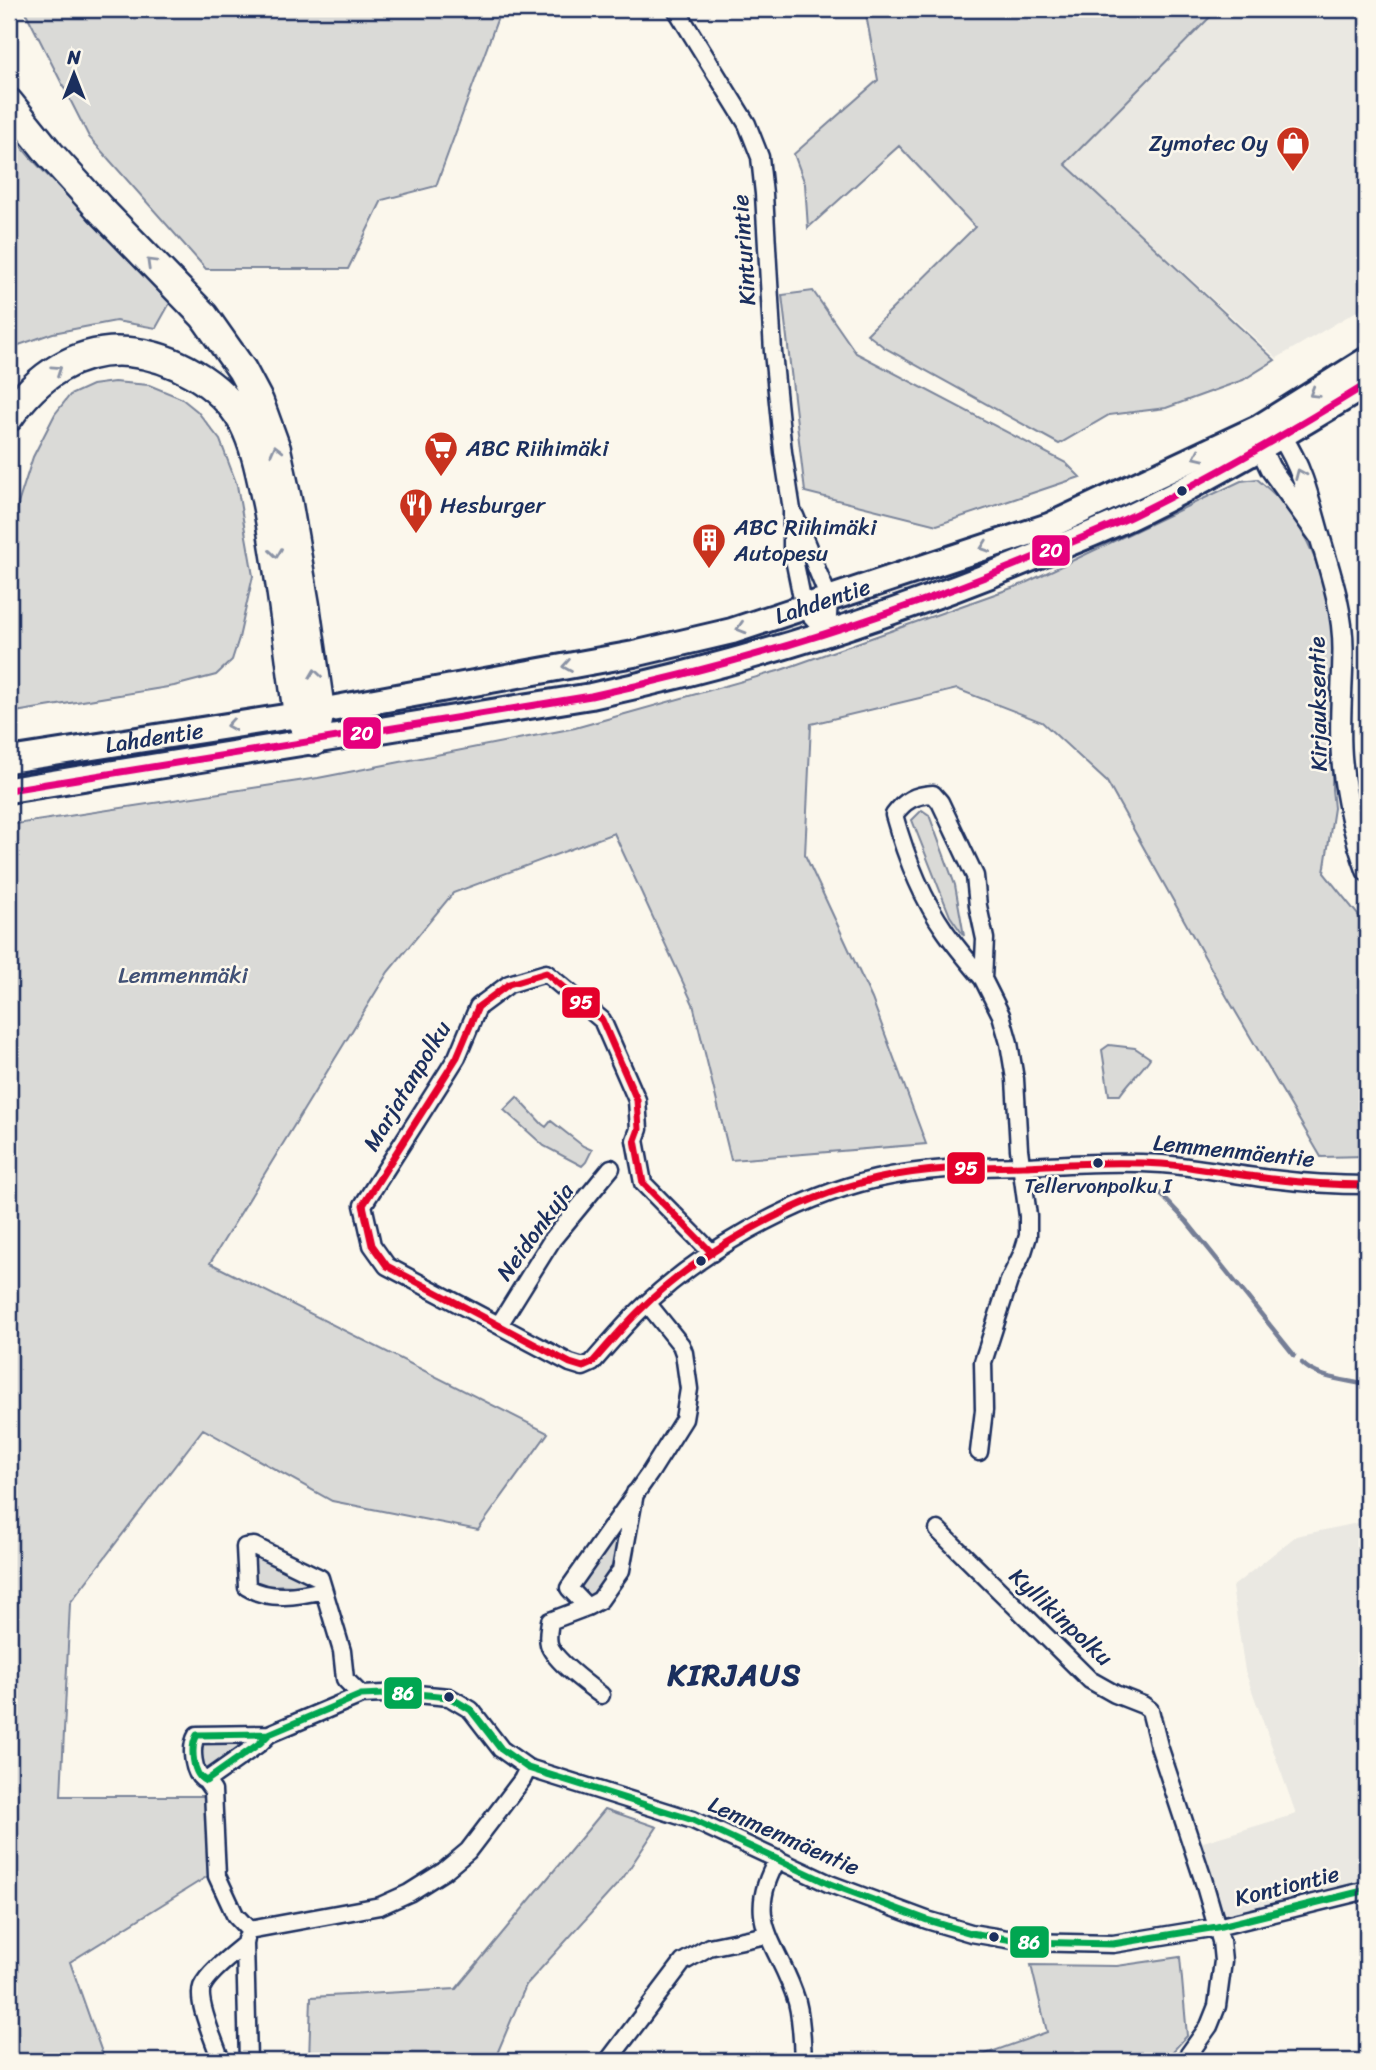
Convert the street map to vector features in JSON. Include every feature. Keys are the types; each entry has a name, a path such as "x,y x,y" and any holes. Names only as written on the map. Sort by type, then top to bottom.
{"highway":[{"path":"9,103 50,154 100,209 204,316 242,370 259,402 276,449 288,505 309,712"},
{"path":"9,417 23,397 68,362 108,351 146,354 169,361 206,383 226,400 243,422 258,460 314,741"}],"main road":[{"name":"Lahdentie","path":"9,760 309,712 634,654 732,631 1049,526 1267,437 1367,360"},
{"name":"Lahdentie","path":"9,790 591,696 652,683 827,633 945,594 1132,516 1267,437 1367,384"}],"street":[{"name":"Kinturintie","path":"676,9 747,124 760,157 774,364 792,510 792,549 804,608"},
{"name":"Kirjauksentie","path":"1267,437 1295,462 1307,491 1340,610 1343,649 1340,722 1342,761 1356,841 1367,872"},
{"name":"Kinturintie","path":"792,510 829,599 827,633"},
{"path":"804,608 827,633"},
{"path":"979,1452 984,1410 983,1362 1009,1281 1028,1236 1026,1196 1020,1166 1015,1079 1001,1015 983,979 945,931 931,908 902,842 894,814 903,802 920,795 933,794 940,802 975,876 985,939 983,979"},
{"name":"Marjatanpolku","path":"570,1363 387,1266 372,1245 363,1205 457,1057 478,1007 509,984 546,973 602,1020 637,1100 639,1129 635,1140 643,1183 712,1253"},
{"name":"Lemmenmäentie","path":"570,1363 583,1367 592,1363 668,1285 750,1230 838,1189 878,1178 922,1171 1020,1166 1158,1164 1320,1184 1367,1185"},
{"name":"Neidonkuja","path":"499,1325 552,1240 611,1168"},
{"path":"587,1608 569,1588 684,1419 689,1389 681,1345 648,1304"},
{"path":"601,1695 555,1656 548,1632 550,1621 587,1608 600,1600 621,1570 635,1493"},
{"name":"Kyllikinpolku","path":"938,1530 1090,1680 1115,1694 1143,1704 1150,1710 1217,1927 1223,1961 1217,2006 1209,2026 1184,2061"},
{"path":"323,1590 272,1596 257,1593 247,1587 245,1547 254,1546 320,1578 342,1651 345,1679 361,1695"},
{"name":"Lemmenmäentie","path":"269,1734 361,1695 406,1693 449,1697 471,1710 501,1749 528,1768 693,1820 830,1884 927,1920 971,1933 1025,1942 1113,1944 1217,1927"},
{"path":"206,1781 269,1734"},
{"path":"248,2061 247,1937 218,1882 213,1791 206,1781 200,1778 195,1767 194,1740 197,1735 269,1734"},
{"path":"221,2061 201,2000 202,1988 247,1937 380,1906 410,1893 444,1871 468,1851 522,1780 528,1768"},
{"path":"778,1859 768,1876 762,1913 767,1935 797,2001 803,2061"},
{"name":"Kontiontie","path":"1217,1927 1367,1890"},
{"path":"613,2058 683,1962 709,1947 767,1935"}],"shaded area":[{"path":"1218,9 1367,9 1367,305 1277,358 1065,164"},
{"path":"1367,1521 1367,1890 1217,1927 1193,1845 1296,1814 1245,1671 1232,1587 1296,1536"}],"green space":[{"path":"24,9 501,9 436,186 382,200 348,269 206,269 89,137"},
{"path":"865,9 1218,9 1065,164 1275,360 1243,380 1166,408 1109,415 1059,444 885,348 867,334 975,227 899,146 808,228 805,184 794,154 878,80"},
{"path":"9,132 170,303 156,328 116,321 53,333 13,347 9,354"},
{"path":"813,291 856,353 1066,463 1080,477 937,525 805,492 782,295"},
{"path":"114,382 149,385 181,398 197,411 220,440 237,485 253,576 239,638 232,660 216,675 174,686 9,713 9,557 18,504 33,457 55,414 70,395 92,385"},
{"name":"Lemmenmäki","path":"1257,479 1281,501 1305,536 1319,570 1328,605 1333,641 1334,808 1324,873 1367,926 1367,1156 1321,1157 1227,997 1107,782 1042,722 957,689 811,724 805,855 872,999 926,1144 731,1160 693,1004 614,833 453,893 388,972 210,1263 548,1433 478,1530 332,1501 203,1429 70,1603 61,1796 207,1796 208,1876 70,1962 105,2061 9,2061 9,825 318,778 575,728 778,671 1023,584 1241,481"},
{"path":"922,810 929,815 955,885 964,936 950,916 912,820"},
{"path":"1109,1045 1135,1048 1150,1058 1120,1095 1109,1095 1102,1050"},
{"path":"517,1097 546,1127 551,1121 592,1150 582,1166 544,1146 504,1110"},
{"path":"623,1522 617,1563 591,1596 579,1593 579,1585"},
{"path":"255,1553 313,1580 313,1585 308,1589 285,1585 262,1590 255,1588 251,1556"},
{"path":"203,1741 255,1742 203,1774 199,1748"},
{"path":"605,1809 657,1827 623,1878 526,1985 494,2061 309,2061 311,1997 456,1989"},
{"path":"1180,1957 1187,2036 1164,2061 966,2061 1047,2032 1031,1965 1117,1966"},
{"path":"918,2051 960,2061 890,2061"}],"waterway":[{"path":"1152,1185 1187,1222 1294,1355"},
{"path":"1302,1363 1324,1376 1367,1385"}],"transit line":[{"name":"20","path":"9,790 591,696 756,655 919,602 1119,522 1222,469 1367,384"},
{"name":"95","path":"712,1253 643,1183 635,1140 639,1129 637,1100 602,1020 546,973 509,984 478,1007 457,1057 363,1205 372,1245 387,1266 570,1363 583,1367 592,1363 632,1318 662,1290 718,1249 749,1230 813,1199 876,1179 912,1172 950,1169 1127,1163 1176,1165 1296,1182 1367,1185"},
{"name":"86","path":"269,1734 197,1735 193,1753 195,1767 206,1781 269,1734 361,1695 406,1693 449,1697 471,1710 501,1749 528,1768 693,1820 830,1884 927,1920 971,1933 1025,1942 1113,1944 1217,1927 1367,1890"}],"place":[{"name":"Zymotec Oy","path":"1293,173"},
{"name":"ABC Riihimäki","path":"441,478"},
{"name":"Hesburger","path":"416,535"},
{"name":"ABC Riihimäki Autopesu","path":"709,570"},
{"name":"Tellervonpolku I","path":"1098,1163"}],"district":[{"name":"KIRJAUS","path":"735,1675"}]}
